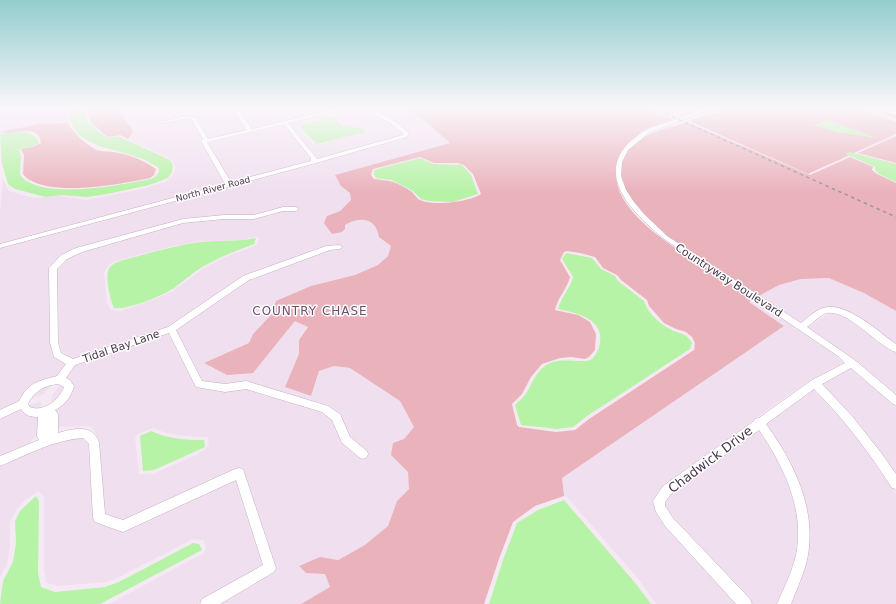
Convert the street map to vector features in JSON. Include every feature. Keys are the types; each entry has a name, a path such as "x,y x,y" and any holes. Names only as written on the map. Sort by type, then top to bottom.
{"street":[{"path":"204,136 206,140 204,142 229,185"},
{"path":"204,142 228,136"},
{"path":"296,136 314,158 314,162"},
{"name":"North River Road","path":"0,246 405,136"},
{"name":"Countryway Boulevard","path":"643,136 633,142 622,155 618,168 621,186 628,200 639,214 665,237 802,326 853,363 896,401"},
{"name":"Tidal Bay Lane","path":"296,209 283,209 254,217 224,217 183,221 79,250 64,257 53,268 54,343 57,355 72,363 171,329 246,278 330,248 339,247"},
{"path":"802,326 828,310 838,312 850,317 896,349"},
{"path":"171,329 199,384 225,388 246,385 325,409 336,417 346,440 363,454"},
{"path":"60,380 72,363"},
{"name":"Chadwick Drive","path":"745,604 669,522 660,508 659,501 667,490 759,422 815,383 838,369 853,363"},
{"path":"0,415 23,404 29,393 35,388 49,381 60,380 67,382 69,391 61,401 43,417 42,436 49,439"},
{"path":"815,383 858,429 896,484"},
{"path":"23,404 24,408 33,413 48,411"},
{"path":"759,422 782,456 792,478 802,508 802,554 798,569 784,604"},
{"path":"0,461 49,439 76,433 85,433 92,440 99,518 123,526 239,473 270,568 208,604"}],"shaded area":[{"path":"0,136 34,136 36,138 39,143 31,147 19,149 21,156 20,175 26,181 39,186 53,189 88,189 151,179 159,172 159,168 143,159 103,147 81,136 105,136 108,138 118,136 170,160 173,165 172,172 168,178 149,185 87,197 62,195 46,197 15,189 8,184 2,163"},
{"path":"78,136 94,149 125,154 141,160 156,169 154,175 150,178 123,183 72,188 41,185 28,179 23,174 24,155 21,149 32,147 41,143 39,137"},
{"path":"122,136 130,136 128,139"},
{"path":"130,136 201,136 226,185 0,245 0,212 3,179 8,190 21,195 34,198 61,196 86,200 138,190 165,182 170,178 175,171 175,165 172,160 128,139"},
{"path":"207,136 221,136 209,139"},
{"path":"232,136 293,136 312,158 312,161 231,183 207,142"},
{"path":"299,136 306,136 316,145 351,136 400,136 317,160 317,157"},
{"path":"309,136 349,136 317,144"},
{"path":"406,136 442,136 450,143 335,175 341,186 350,193 351,200 340,211 327,216 345,225 359,219 368,220 378,230 379,237 391,246 388,256 378,265 355,275 311,286 272,314 253,334 249,343 204,363 253,373 295,321 308,326 299,340 299,354 285,387 311,396 319,371 334,366 350,368 400,401 414,427 404,439 403,466 408,472 409,489 397,501 389,526 365,545 338,560 320,557 299,566 306,573 325,574 330,587 301,604 218,604 271,573 275,565 244,471 238,470 125,521 105,514 99,440 90,426 50,427 52,395 75,364 168,333 195,386 222,391 244,389 322,412 332,420 343,443 362,460 369,453 350,438 341,415 328,405 249,382 226,385 203,381 176,329 248,279 330,250 341,249 342,245 328,246 245,276 170,327 75,359 62,352 59,341 57,267 67,257 80,251 183,222 223,218 253,219 283,211 298,211 300,208 282,208 255,216 182,220 79,248 49,269 50,345 53,357 67,365 44,394 0,410 0,248 402,140","holes":["256,237 259,238 257,245 223,258 204,268 173,291 121,311 111,310 107,303 104,273 109,264 173,246 203,241 242,240","153,428 166,433 206,437 208,438 209,446 196,455 153,474 139,474 135,437 138,434"]},
{"path":"442,136 637,136 622,152 616,168 617,184 623,199 633,213 661,238 754,299 749,302 784,326 562,478 564,496 535,506 513,522 484,604 301,604 330,587 325,574 306,573 299,566 320,557 338,560 365,545 388,526 397,501 409,489 408,472 391,455 393,443 404,439 414,427 400,401 350,368 334,366 319,371 311,396 285,387 299,354 299,340 308,327 295,321 253,373 227,375 204,363 249,343 253,334 272,314 276,301 311,286 355,275 378,265 388,256 391,246 379,237 375,226 371,222 366,220 356,220 345,225 345,229 342,232 332,234 324,223 327,216 340,211 351,200 350,193 341,186 335,175 450,143","holes":["420,157 434,163 458,163 464,165 473,174 481,194 476,197 459,201 431,203 418,199 412,192 400,185 391,181 374,179 371,175 373,169","564,252 580,253 595,257 603,268 617,275 621,280 647,300 649,306 664,323 686,332 692,337 695,343 694,350 589,419 575,430 556,432 519,427 517,425 512,404 522,394 531,377 542,364 560,358 571,357 585,359 595,350 596,334 590,322 578,315 555,310 570,277 560,260"]},
{"path":"720,136 810,175 850,157 873,167 872,170 877,174 896,183 896,311 864,293 829,278 801,279 779,285 759,296 663,234 634,204 628,195 621,175 621,165 625,155 632,146 644,137"},
{"path":"723,136 891,136 808,174"},
{"path":"896,136 896,136 896,163 858,153"},
{"path":"850,152 896,164 896,182 879,174 875,170 875,167 846,154"},
{"path":"420,158 433,164 462,165 471,175 478,194 453,202 429,201 421,199 413,191 392,180 376,178 374,175 374,170"},
{"path":"256,238 254,244 204,266 162,295 136,305 114,308 109,293 108,270 115,263 176,246 208,241"},
{"path":"566,253 592,258 601,269 615,276 618,281 644,301 652,315 660,323 669,329 686,336 692,343 690,349 587,416 573,427 557,429 521,425 515,405 526,394 539,372 545,366 557,361 588,361 595,356 600,345 598,328 593,322 573,312 558,309 573,277 562,259"},
{"path":"829,278 864,293 896,311 896,346 852,316 820,310 800,323 759,296 779,285 801,279"},
{"path":"754,299 847,361 809,381 753,420 658,491 654,501 655,510 738,604 656,604 640,581 568,498 564,496 562,478 784,326 749,302"},
{"path":"830,313 842,315 896,352 896,397 853,359 807,327"},
{"path":"853,367 896,406 896,476 862,428 820,384"},
{"path":"815,388 844,418 896,493 896,604 791,604 804,572 808,557 809,538 807,509 800,486 787,455 765,424"},
{"path":"41,401 39,432 30,443 0,457 0,416"},
{"path":"759,428 784,471 796,508 798,520 796,552 793,566 777,604 752,604 673,520 665,508 665,503 671,493"},
{"path":"151,431 164,436 190,440 204,440 205,447 154,470 143,471 140,436"},
{"path":"83,434 88,445 93,520 95,522 119,531 123,530 235,479 263,567 197,604 109,604 204,553 206,547 203,540 193,539 107,582 58,586 46,583 44,570 44,498 40,492 37,492 26,499 16,510 10,522 10,546 7,564 0,577 0,463 19,454"},
{"path":"36,496 39,501 38,573 41,587 55,592 105,587 119,582 193,543 199,544 202,550 100,604 0,604 3,581 13,562 16,543 15,521 20,511"},
{"path":"564,500 636,584 651,604 489,604 517,523 538,510"}],"railway":[{"path":"716,136 896,217"}],"district":[{"name":"COUNTRY CHASE","path":"310,311"}]}
